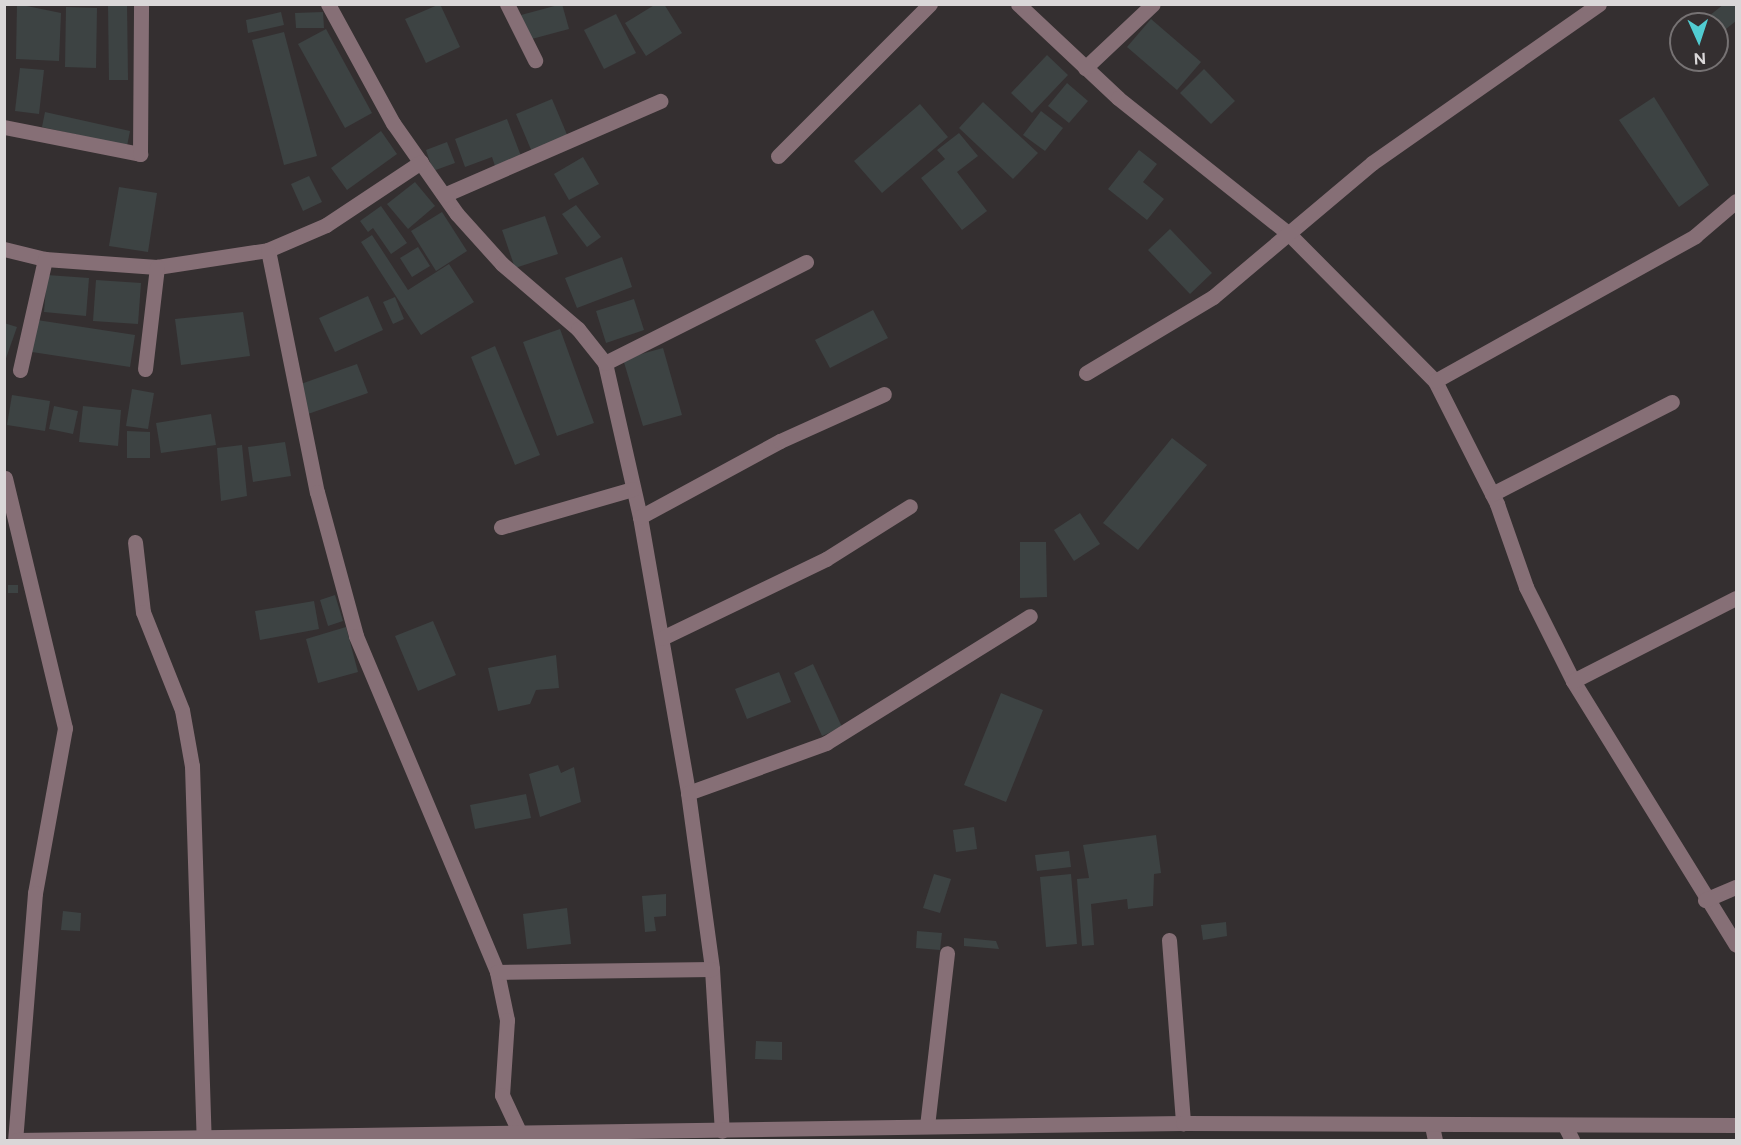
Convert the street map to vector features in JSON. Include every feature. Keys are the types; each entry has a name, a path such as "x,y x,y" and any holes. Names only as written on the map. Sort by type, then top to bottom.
{"street":[{"path":"4,127 140,154 141,4"},
{"path":"328,4 421,162 444,195 502,264 578,329 605,363 640,517 688,793 712,969 722,1131"},
{"path":"507,4 535,60"},
{"path":"777,156 930,4"},
{"path":"1018,4 1085,68 1289,234 1435,381 1492,494 1526,587 1573,681 1705,900 1737,945"},
{"path":"1085,68 1153,4"},
{"path":"1086,373 1213,297 1372,163 1599,4"},
{"path":"444,195 660,101"},
{"path":"4,249 45,259 157,267 268,250 326,225 421,162"},
{"path":"1435,381 1695,236 1737,201"},
{"path":"268,250 316,492 356,636 497,972 507,1020 502,1095 518,1130"},
{"path":"20,370 45,259"},
{"path":"605,363 806,262"},
{"path":"145,369 157,267"},
{"path":"640,517 780,441 884,394"},
{"path":"1492,494 1672,402"},
{"path":"5,478 65,728 35,893 16,1140 248,1139 518,1130 664,1136 722,1131 771,1135 927,1126 1043,1133 1183,1124 1433,1133 1566,1126 1737,1125"},
{"path":"501,527 633,489"},
{"path":"662,638 826,559 910,506"},
{"path":"135,542 143,612 182,710 192,766 204,1138"},
{"path":"1573,681 1737,598"},
{"path":"688,793 826,743 1030,616"},
{"path":"1705,900 1737,887"},
{"path":"1169,940 1183,1124"},
{"path":"927,1126 947,953"},
{"path":"497,972 712,969"},
{"path":"1566,1126 1572,1140"}],"building":[{"path":"17,4 61,13 59,61 16,59"},
{"path":"108,4 127,4 128,80 109,80"},
{"path":"440,4 460,47 426,63 405,19"},
{"path":"562,4 569,29 528,40 521,15"},
{"path":"656,4 664,4 682,33 646,56 625,23"},
{"path":"1724,4 1736,4 1736,21 1729,27 1729,12 1714,12"},
{"path":"66,7 97,8 96,68 65,67"},
{"path":"281,12 284,25 248,33 246,20"},
{"path":"323,12 324,28 296,28 295,13"},
{"path":"616,14 636,53 604,69 584,30"},
{"path":"1151,19 1201,62 1177,90 1127,47"},
{"path":"326,29 372,113 345,128 298,44"},
{"path":"284,32 317,156 284,165 252,40"},
{"path":"1047,55 1068,75 1032,113 1011,93"},
{"path":"20,68 44,70 39,114 15,111"},
{"path":"1204,69 1235,101 1211,124 1180,93"},
{"path":"1067,83 1088,101 1069,123 1048,106"},
{"path":"1654,97 1709,185 1679,207 1619,120"},
{"path":"552,99 568,137 532,152 516,114"},
{"path":"983,102 1038,153 1013,179 959,128"},
{"path":"920,104 948,137 882,193 854,161"},
{"path":"1041,111 1063,128 1045,151 1023,135"},
{"path":"45,112 130,131 127,146 42,127"},
{"path":"507,119 521,156 495,166 492,157 465,167 455,139"},
{"path":"381,131 397,154 347,190 331,168"},
{"path":"959,133 978,156 957,172 987,211 962,230 921,178 945,159 937,150"},
{"path":"447,142 455,163 433,171 426,150"},
{"path":"1139,150 1157,164 1143,182 1164,199 1147,220 1108,189"},
{"path":"583,157 599,184 569,200 554,174"},
{"path":"309,176 322,202 303,211 291,184"},
{"path":"415,182 435,206 408,229 387,204"},
{"path":"119,187 157,193 148,252 109,246"},
{"path":"576,205 601,237 587,247 562,214"},
{"path":"381,206 407,243 391,254 373,228 368,232 360,221"},
{"path":"442,212 467,251 436,271 411,231"},
{"path":"545,216 558,254 515,268 502,230"},
{"path":"1170,229 1212,273 1190,294 1148,250"},
{"path":"372,235 408,290 449,264 474,302 421,335 361,242"},
{"path":"418,247 430,266 412,277 400,258"},
{"path":"622,257 632,287 577,308 565,278"},
{"path":"47,275 89,278 86,316 44,312"},
{"path":"96,280 141,283 138,324 93,321"},
{"path":"368,296 383,330 335,352 319,318"},
{"path":"395,297 404,319 393,324 383,302"},
{"path":"634,299 644,330 606,343 596,311"},
{"path":"873,310 888,338 830,368 815,340"},
{"path":"243,312 250,356 181,365 175,319"},
{"path":"37,320 135,335 130,367 32,352"},
{"path":"4,323 17,327 5,361 4,361"},
{"path":"560,329 594,423 557,436 523,342"},
{"path":"495,346 540,455 515,465 471,357"},
{"path":"663,348 682,415 643,426 623,359"},
{"path":"357,364 368,393 308,414 298,385"},
{"path":"132,389 154,393 148,429 126,426"},
{"path":"12,395 50,401 45,431 7,425"},
{"path":"54,406 78,411 73,434 49,429"},
{"path":"83,406 121,410 118,446 79,442"},
{"path":"211,414 216,445 161,453 156,423"},
{"path":"127,431 150,432 150,458 127,458"},
{"path":"1172,438 1207,465 1138,550 1103,523"},
{"path":"285,442 291,476 253,482 248,447"},
{"path":"242,445 247,496 221,501 217,448"},
{"path":"1080,513 1100,544 1074,561 1054,530"},
{"path":"1020,542 1046,542 1047,597 1020,598"},
{"path":"8,585 18,585 18,593 8,593"},
{"path":"335,595 343,621 328,626 320,600"},
{"path":"314,601 319,629 260,640 255,611"},
{"path":"433,621 456,675 418,691 395,636"},
{"path":"346,627 358,672 318,683 306,639"},
{"path":"556,655 559,688 536,690 530,704 498,711 488,668"},
{"path":"813,664 842,727 822,736 794,673"},
{"path":"779,672 791,702 747,719 735,689"},
{"path":"1001,693 1043,710 1006,802 964,785"},
{"path":"558,765 561,773 574,767 581,802 540,817 529,774"},
{"path":"526,794 531,818 475,829 470,805"},
{"path":"974,827 977,849 956,852 953,830"},
{"path":"1156,835 1161,873 1154,874 1153,906 1128,909 1127,899 1091,904 1094,945 1082,946 1077,879 1089,878 1083,845"},
{"path":"1069,851 1071,867 1037,871 1035,855"},
{"path":"934,874 951,879 940,913 923,908"},
{"path":"1071,874 1077,944 1046,947 1040,877"},
{"path":"666,894 666,916 654,917 656,931 645,932 642,896"},
{"path":"567,908 571,944 527,949 523,914"},
{"path":"63,911 81,913 80,931 61,930"},
{"path":"1226,922 1227,936 1203,940 1201,925"},
{"path":"917,931 942,933 940,950 916,948"},
{"path":"964,938 996,941 999,949 964,946"},
{"path":"756,1041 782,1042 782,1060 755,1059"}]}
